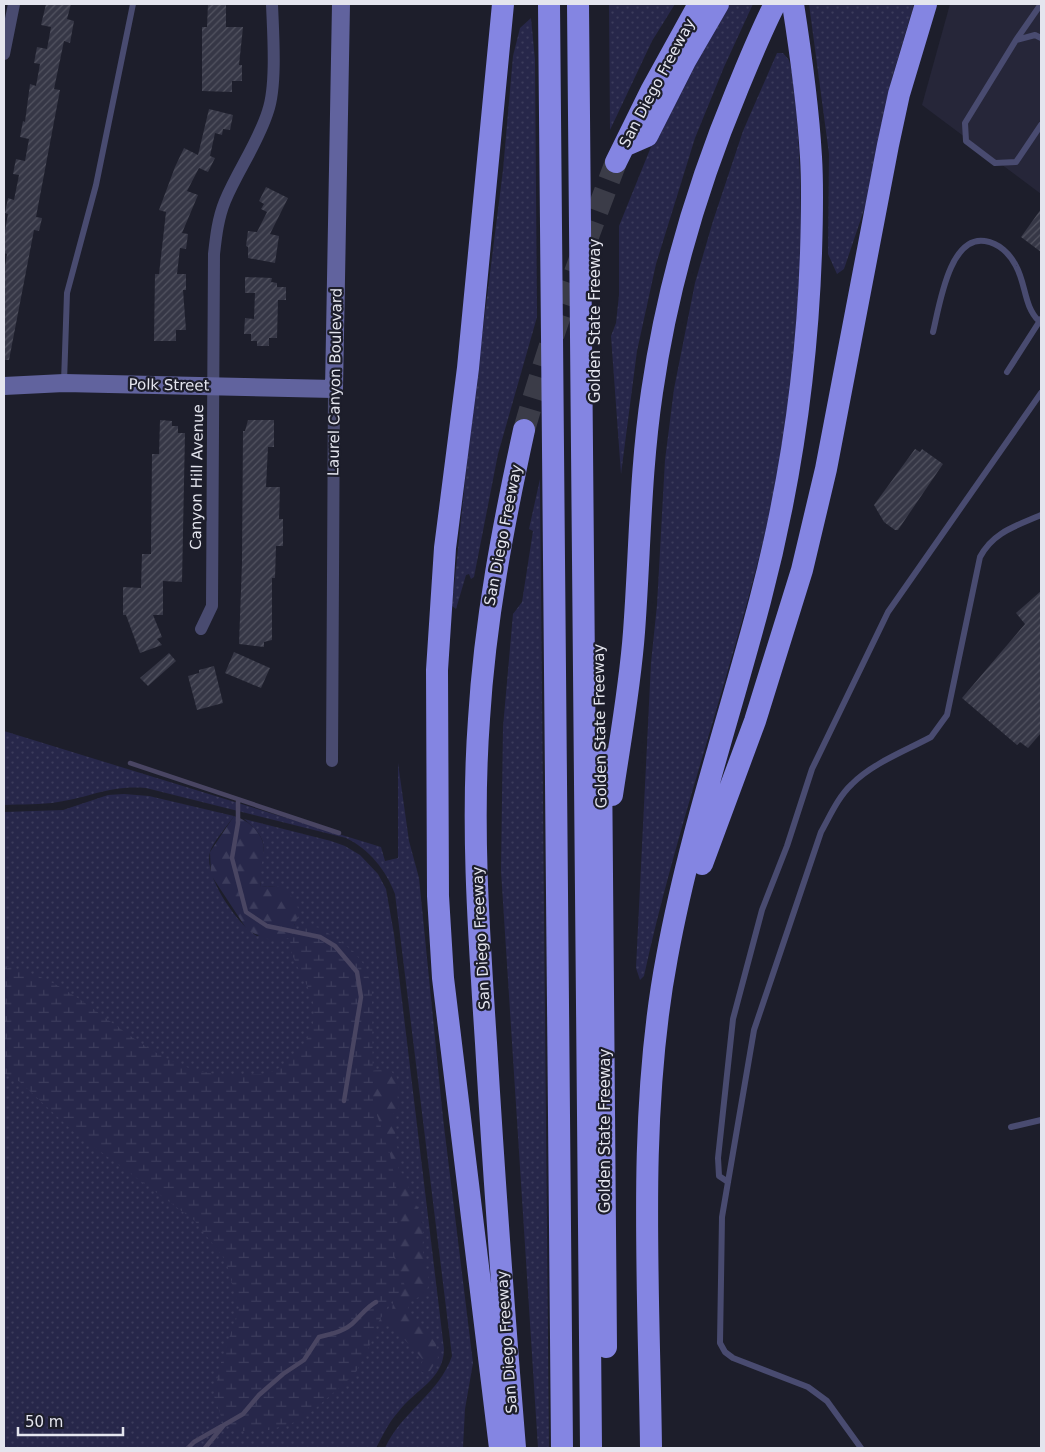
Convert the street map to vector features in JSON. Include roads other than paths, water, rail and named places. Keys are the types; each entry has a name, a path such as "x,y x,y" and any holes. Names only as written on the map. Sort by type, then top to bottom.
{"highway":[{"path":"500,1448 443,978 438,896 436,670 445,548 469,359 502,4"},
{"path":"550,4 562,1448"},
{"path":"578,4 591,1448"},
{"name":"Golden State Freeway","path":"592,4 596,505 603,868 607,1448"},
{"name":"San Diego Freeway","path":"699,4 651,90 620,154 647,136 685,61 718,4"},
{"path":"603,868 634,634 644,452 664,322 679,261 712,152 750,58 775,4"},
{"path":"651,1448 649,1124 658,1015 667,956 687,870 761,598 792,452 803,376 810,293 812,158 802,61 793,4"},
{"path":"667,956 756,721 802,570 826,469 888,144 899,94 926,4"},
{"path":"553,392 571,420 581,1448"},
{"name":"San Diego Freeway","path":"515,1448 487,1052 476,830 478,721 488,617 500,541 524,430"}],"street":[{"path":"4,53 14,4"},
{"name":"Canyon Hill Avenue","path":"201,629 212,606 214,254 218,222 225,201 269,109 272,92 272,4"},
{"name":"Laurel Canyon Boulevard","path":"332,761 334,389 341,4"},
{"name":"Polk Street","path":"4,386 64,383 334,389"}],"lane":[{"path":"64,383 67,293 96,185 133,4"},
{"path":"1040,4 965,123 966,141 995,163 1016,162 1041,125"},
{"path":"1016,40 1034,35 1041,38"},
{"path":"933,332 947,276 955,259 970,243 979,240 992,242 1004,249 1016,266 1032,314 1040,320 1007,372"},
{"path":"728,1182 719,1176 718,1158 733,1019 762,910 787,846 812,769 888,612 1041,393"},
{"path":"861,1448 827,1401 808,1387 733,1358 725,1352 720,1343 722,1217 754,1030 821,832 835,806 856,780 866,771 931,737 938,729 947,715 980,557 986,544 1000,533 1041,515"},
{"path":"1011,1127 1041,1120"}],"waterway":[{"path":"130,763 339,833"},
{"path":"238,801 238,823 232,858 246,912 267,926 320,937 335,946 357,972 361,997 344,1101"},
{"path":"205,1448 224,1425 243,1414 259,1395 283,1374 304,1360 319,1337 343,1330 376,1302"},
{"path":"188,1448 194,1442 222,1426"}],"tunnel":[{"path":"524,430 567,295 616,162"}]}
